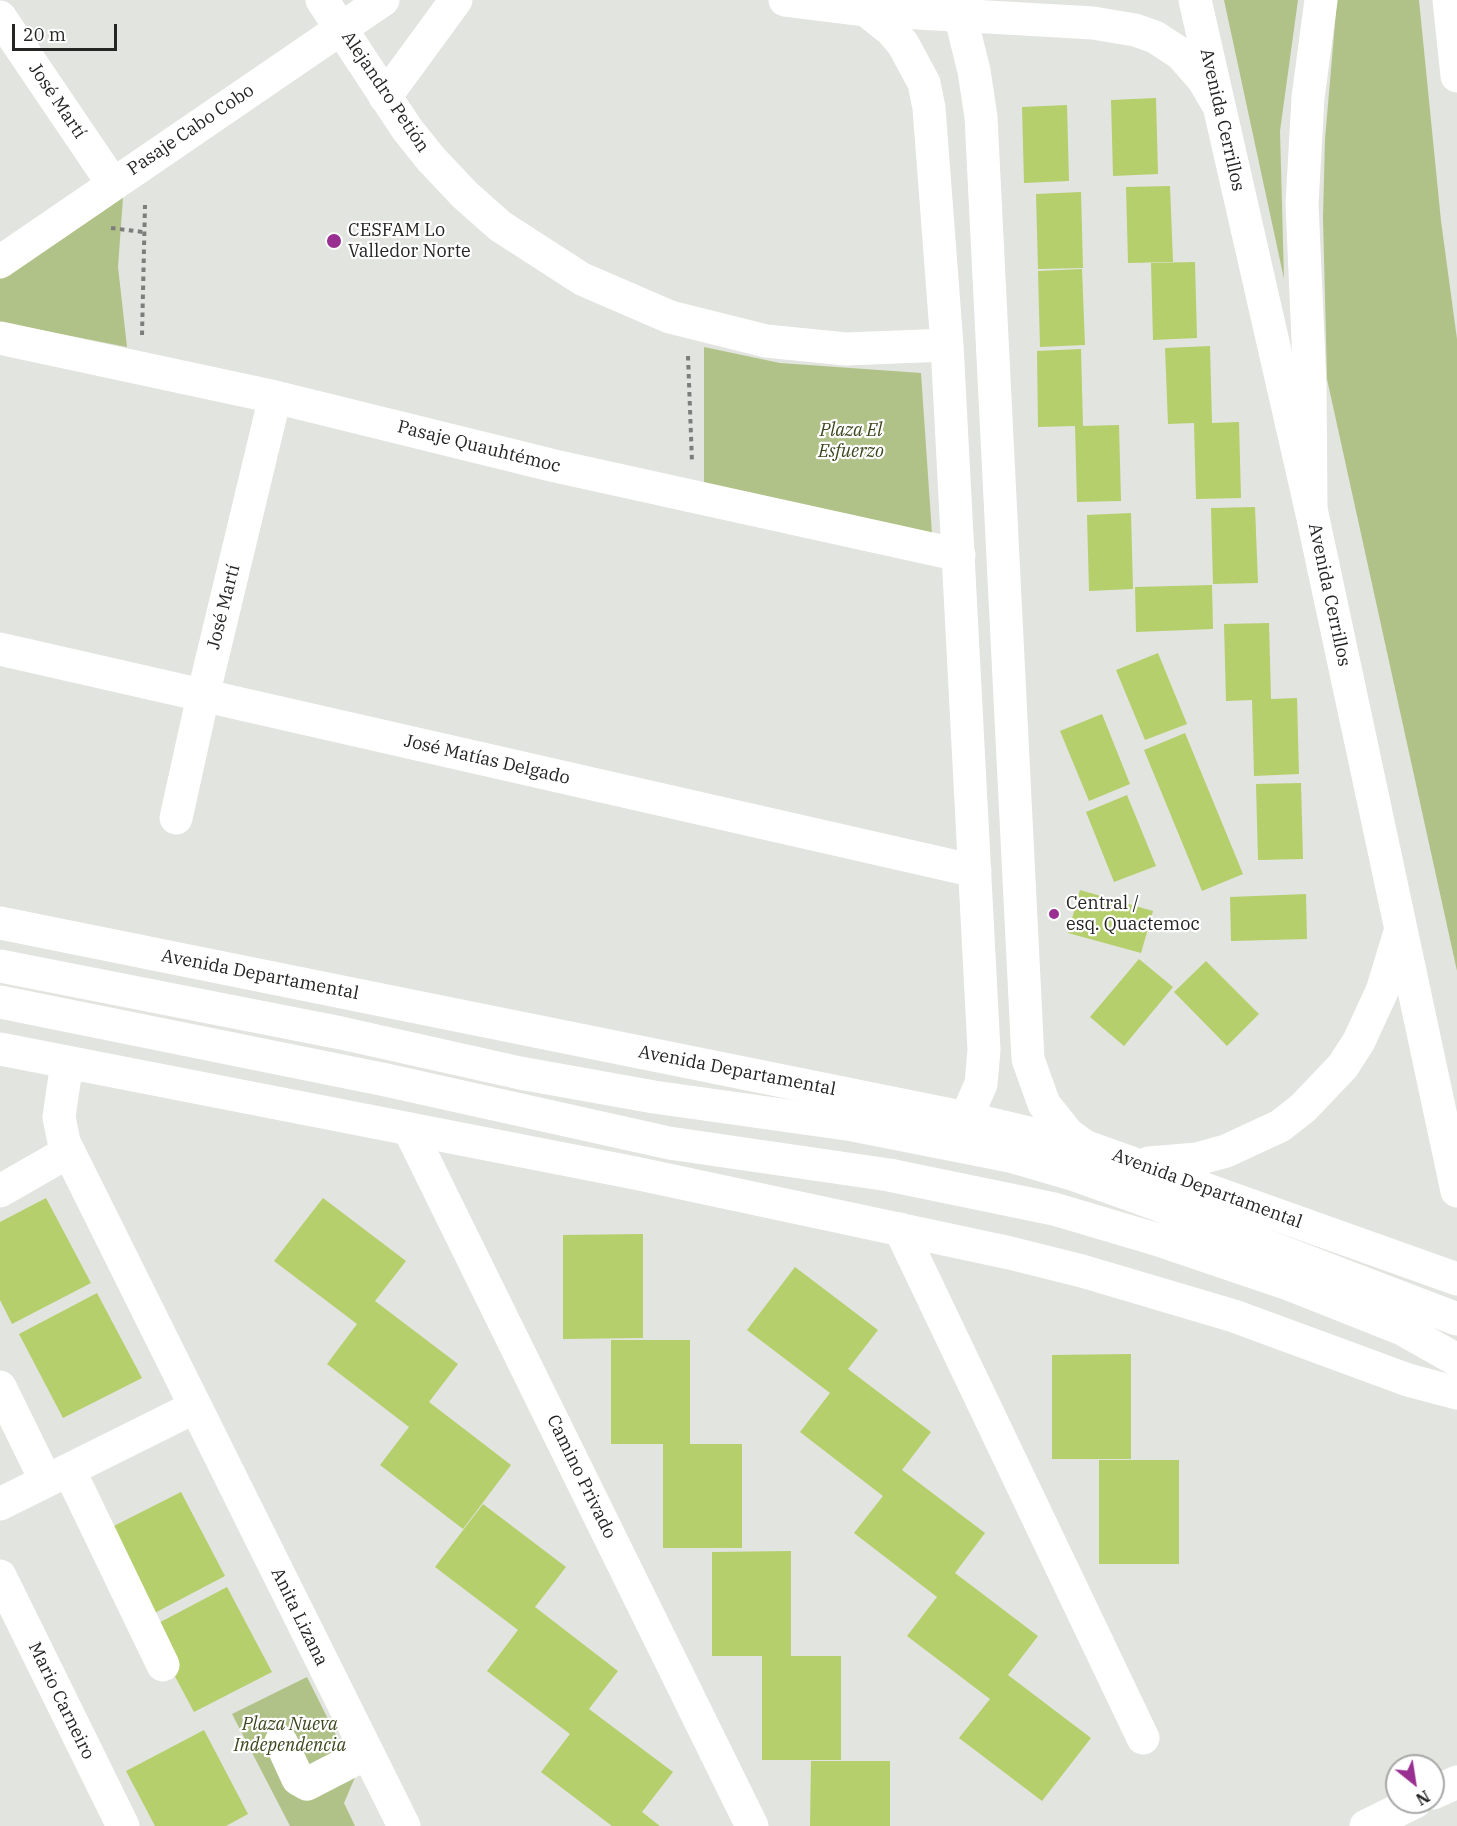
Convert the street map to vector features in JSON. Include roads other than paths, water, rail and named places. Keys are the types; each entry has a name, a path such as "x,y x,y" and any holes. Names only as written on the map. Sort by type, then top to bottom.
{"main road":[{"name":"Alejandro Petión","path":"322,0 386,97 431,159 465,195 500,226 582,279 627,300 686,322 766,341 820,348 873,349 947,345"},
{"name":"Pasaje Cabo Cobo","path":"0,262 383,0"},
{"path":"386,97 456,0"},
{"path":"785,0 866,10 1093,23 1145,32 1172,47 1190,63 1210,89 1219,108"},
{"name":"Avenida Cerrillos","path":"1195,0 1311,509 1457,1191"},
{"path":"1311,509 1310,385 1302,204 1308,98 1321,0"},
{"path":"1449,0 1457,76"},
{"path":"866,10 891,30 903,44 924,83 929,108 947,345 984,1050 981,1084 966,1118"},
{"path":"960,14 974,71 981,117 1028,1059 1044,1104 1068,1134 1084,1146"},
{"name":"José Martí","path":"0,17 113,184"},
{"name":"Pasaje Quauhtémoc","path":"0,338 275,397 555,466 693,494 959,555"},
{"name":"José Martí","path":"176,818 202,696 275,397"},
{"name":"José Matías Delgado","path":"0,649 975,871"},
{"name":"Avenida Departamental","path":"0,923 966,1118 1084,1146 1457,1279"},
{"path":"1136,1163 1167,1163 1226,1151 1280,1126 1303,1108 1337,1073 1359,1041 1382,991 1401,930"},
{"path":"0,966 341,1033 520,1073 654,1097 853,1125 1010,1156 1075,1175 1159,1205 1457,1319"},
{"path":"0,1002 386,1080 669,1143 889,1175 1053,1209 1162,1240 1286,1283 1402,1329 1457,1360"},
{"path":"0,1049 410,1129 900,1228 1010,1253 1154,1291 1234,1316 1408,1380 1457,1393"},
{"name":"Anita Lizana","path":"67,1062 59,1117 60,1132 68,1152 404,1826"},
{"name":"Camino Privado","path":"410,1129 752,1826"},
{"path":"0,1191 68,1152"},
{"path":"900,1228 1143,1738"},
{"path":"0,1387 57,1475 163,1665"},
{"path":"0,1504 195,1407"},
{"name":"Mario Carneiro","path":"0,1576 123,1826"},
{"path":"281,1742 298,1779 307,1784 367,1753"},
{"path":"1366,1826 1390,1814"}],"place":[{"name":"CESFAM Lo Valledor Norte","path":"334,241"},
{"name":"Central / esq. Quactemoc","path":"1054,914"}],"park label":[{"name":"Plaza El Esfuerzo","path":"851,441"},
{"name":"Plaza Nueva Independencia","path":"290,1735"}]}
